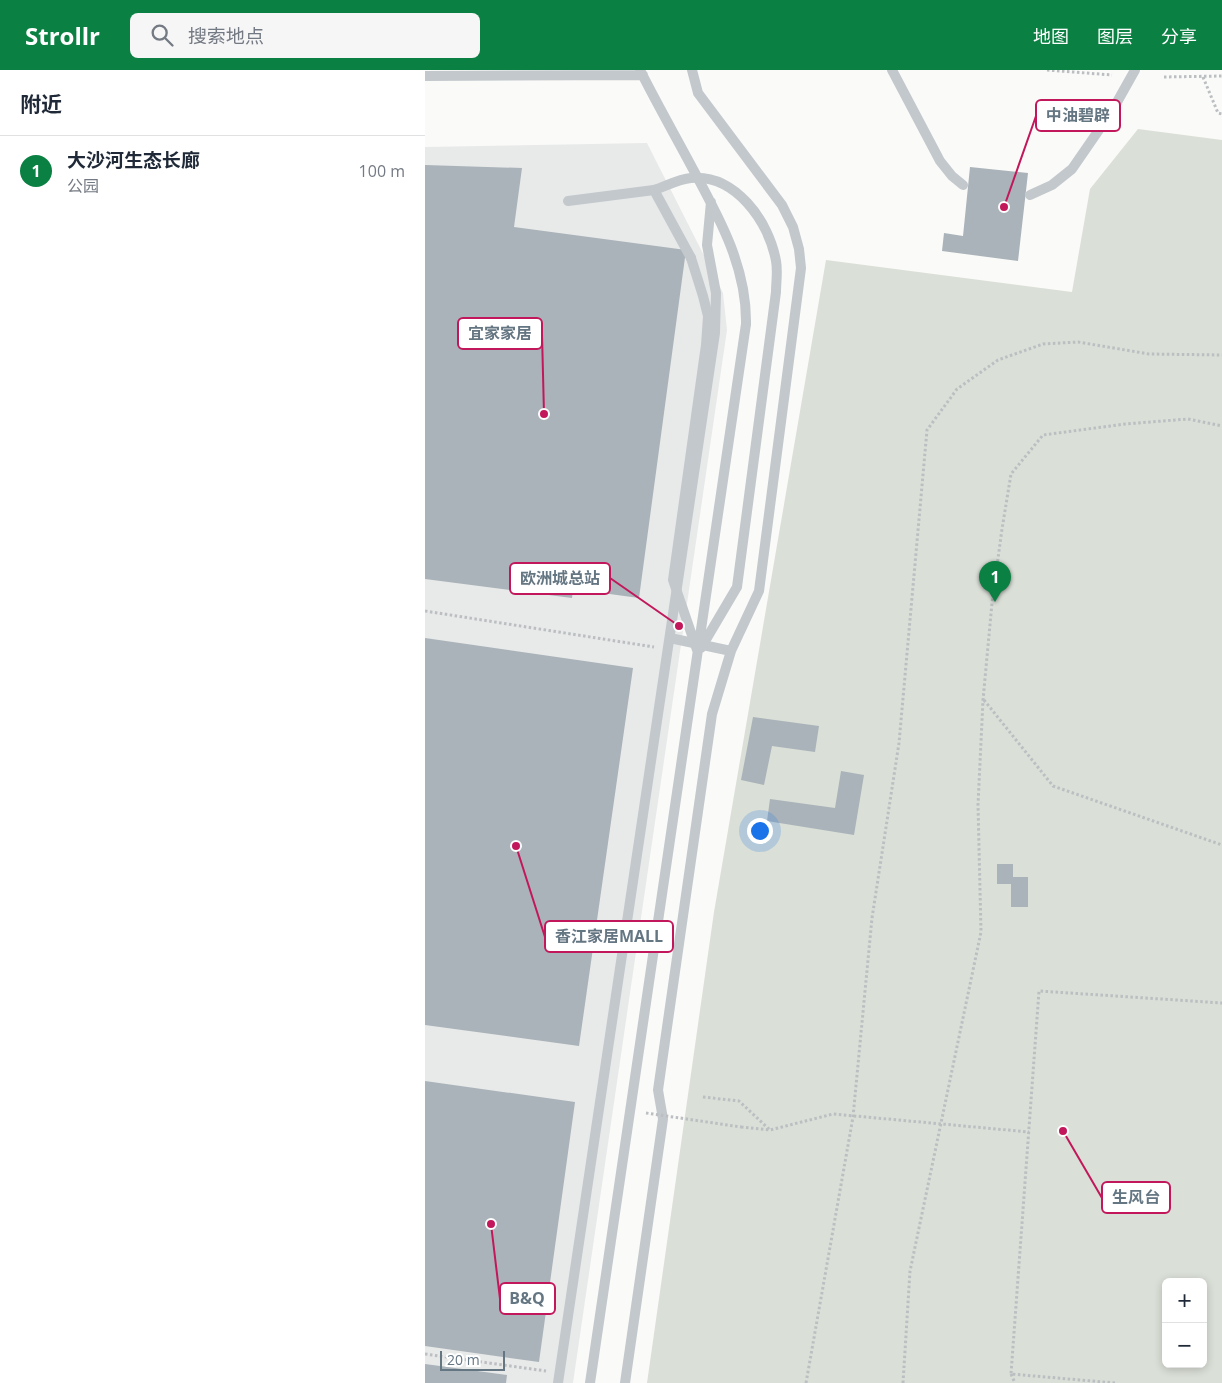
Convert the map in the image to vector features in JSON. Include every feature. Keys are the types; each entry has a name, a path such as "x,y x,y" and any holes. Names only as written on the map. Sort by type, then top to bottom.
{"lane":[{"path":"625,1383 663,1118 658,1090 713,714 731,650 759,591 801,268 799,249 793,227 782,205 698,93 692,70"},
{"path":"892,70 941,161 952,176 963,185"},
{"path":"1030,195 1052,185 1072,169 1112,111 1135,70"},
{"path":"425,76 641,73 711,202 738,263 746,306 746,324 590,1383"},
{"path":"568,201 654,190 689,178 707,178 737,192 755,212 769,237 776,262 776,292 737,587 698,653"},
{"path":"654,190 691,258 708,316 706,345 673,580 698,653"},
{"path":"559,1378 715,333 716,294 707,244 711,202"},
{"path":"669,644 731,650"}],"path":[{"path":"1047,70 1112,75"},
{"path":"1163,77 1222,76"},
{"path":"1203,77 1220,113"},
{"path":"806,1383 853,1117 871,918 899,743 927,430 957,389 998,360 1043,344 1078,342 1149,354 1222,355"},
{"path":"903,1383 910,1271 981,932 978,804 983,700 992,603 1011,474 1043,435 1125,424 1189,419 1222,426"},
{"path":"425,612 669,644"},
{"path":"983,700 1053,786 1222,846"},
{"path":"1015,1383 1011,1374 1039,991 1222,1003"},
{"path":"703,1097 739,1101 770,1130"},
{"path":"631,1111 770,1130 833,1114 1029,1132"},
{"path":"425,1354 559,1378"},
{"path":"1011,1374 1115,1383"}],"shaded area":[{"path":"1138,129 1222,140 1222,1383 647,1383 714,912 826,260 1072,292 1090,189"},
{"path":"647,143 723,293 727,330 573,1383 425,1383 425,147"}],"building":[{"path":"425,165 522,168 514,227 686,250 639,598 573,589 572,598 425,579"},
{"path":"970,167 1028,173 1018,261 942,251 944,233 963,236"},
{"path":"425,638 633,668 579,1046 425,1025"},
{"path":"753,717 819,726 815,752 772,746 764,785 741,780"},
{"path":"841,771 864,775 854,835 767,821 770,799 835,808"},
{"path":"997,864 1013,864 1013,877 1028,877 1028,907 1011,907 1011,884 997,884"},
{"path":"425,1081 575,1102 539,1362 425,1346"},
{"path":"425,1364 507,1375 506,1383 425,1383"}],"place":[{"name":"中油碧辟","path":"1004,207"},
{"name":"宜家家居","path":"544,414"},
{"name":"大沙河生态长廊","path":"995,602"},
{"name":"欧洲城总站","path":"679,626"},
{"name":"香江家居MALL","path":"516,846"},
{"name":"生风台","path":"1063,1131"},
{"name":"B&Q","path":"491,1224"}]}
